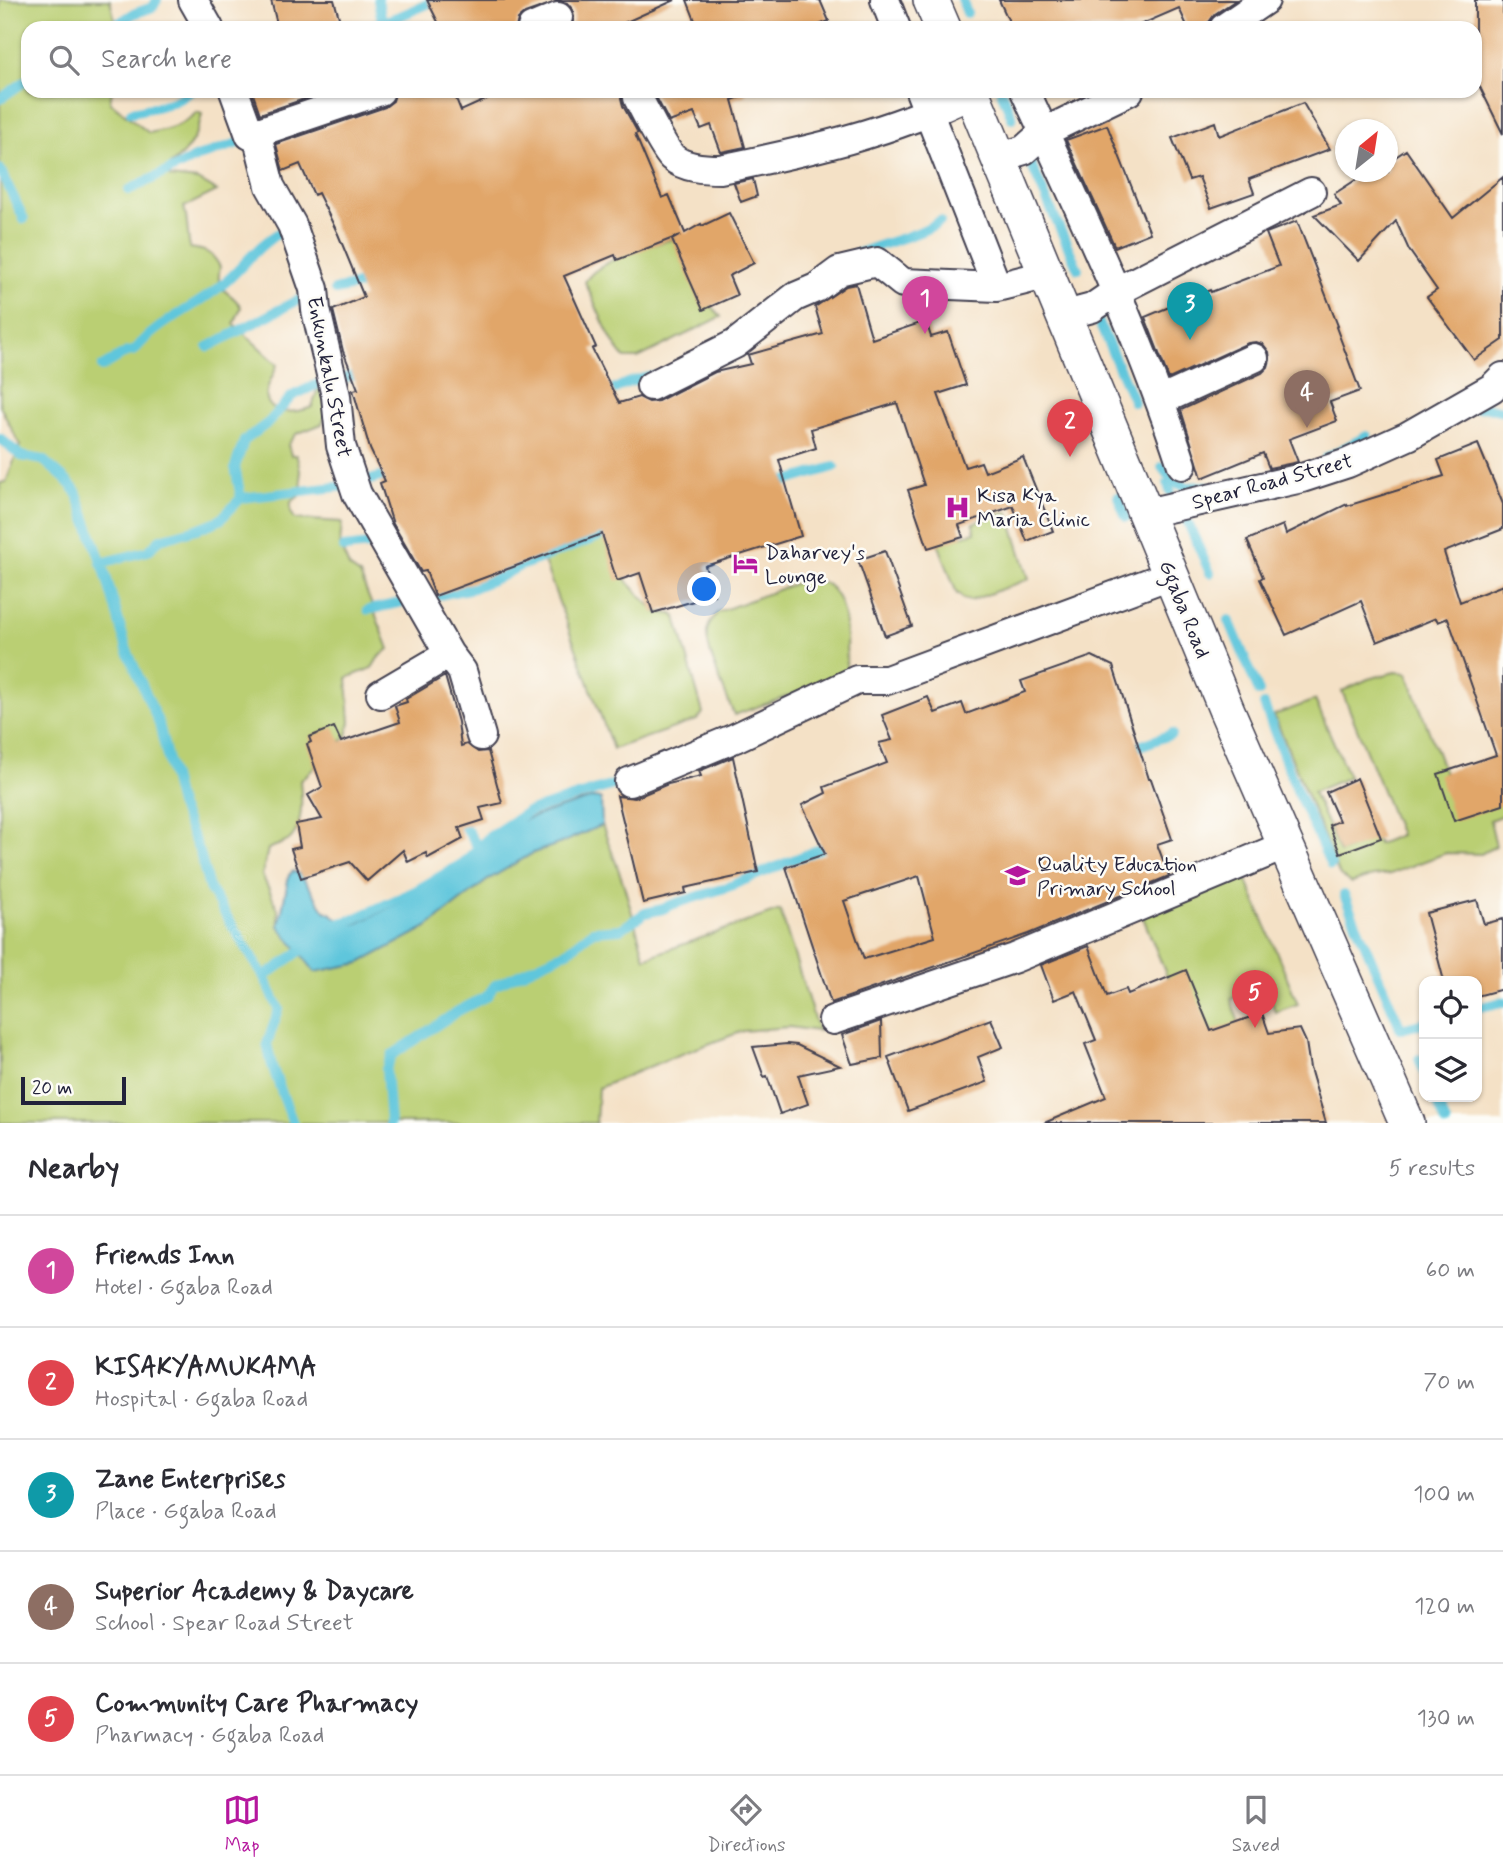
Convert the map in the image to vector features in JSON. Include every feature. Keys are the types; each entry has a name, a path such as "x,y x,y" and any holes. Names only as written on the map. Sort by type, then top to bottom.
{"street":[{"path":"193,0 205,21"},
{"path":"885,0 893,21"},
{"path":"931,0 940,21"},
{"path":"1234,21 1265,0"},
{"name":"Enkunkalu Street","path":"237,98 250,135 258,139 270,186 292,225 314,289 341,446 357,494 449,654 462,671 481,736"},
{"path":"250,135 359,98"},
{"path":"638,98 671,156 682,163 703,169 720,169 845,142 924,103 946,98"},
{"name":"Ggaba Road","path":"974,98 1045,275 1284,846 1407,1123"},
{"path":"1028,98 1117,291 1182,465"},
{"path":"998,158 1024,150 1044,132 1114,98"},
{"path":"924,103 996,287"},
{"path":"1062,316 1092,308 1117,291 1311,192"},
{"path":"651,386 735,344 795,297 816,288 839,271 877,262 903,283 996,287 1045,275"},
{"path":"1160,401 1254,358"},
{"name":"Spear Road Street","path":"1146,513 1302,478 1348,463 1408,436 1499,388"},
{"path":"629,782 735,738 858,680 887,680 1170,575"},
{"path":"381,694 449,654"},
{"path":"833,1020 1015,958 1284,846"}],"green space":[{"path":"0,0 110,0 115,21 21,21 21,98 111,98 110,102 149,133 181,124 197,112 202,114 191,143 170,165 170,177 198,180 217,191 184,207 190,248 205,251 215,258 220,267 221,287 241,307 234,324 277,364 267,390 270,405 275,409 290,412 312,407 319,385 327,411 322,424 296,434 288,445 291,455 296,455 302,490 302,494 291,502 291,512 295,519 342,522 340,545 349,567 360,575 389,649 378,658 372,668 347,678 350,722 347,736 300,781 301,812 297,828 287,841 268,849 262,875 278,909 279,926 291,940 395,943 427,927 489,879 533,853 602,825 623,882 645,958 780,910 818,1031 789,1027 743,1031 598,1088 596,1123 0,1123 0,483 6,482 20,445 0,406"},
{"path":"678,238 712,306 721,317 638,358 625,358 608,333 585,282 601,266 613,260"},
{"path":"1008,512 1029,579 970,601 963,599 957,594 938,543 975,532 973,523"},
{"path":"612,536 626,580 656,612 676,617 703,713 697,720 613,749 543,559"},
{"path":"812,579 825,583 835,592 841,604 846,634 846,676 734,715 709,649 707,631 710,623 718,612"},
{"path":"1395,672 1407,673 1461,816 1503,803 1503,815 1490,820 1496,846 1481,854 1446,853 1390,874 1352,883 1340,876 1274,715 1315,700 1349,777 1313,792 1340,853 1375,838 1378,844 1400,835 1342,691 1368,679"},
{"path":"1245,876 1298,1004 1275,1012 1267,987 1231,999 1241,1029 1206,1073 1142,915"}],"water":[{"path":"593,798 601,799 602,825 533,853 489,879 427,927 360,963 315,972 279,926 289,875 293,871 301,875 325,911 343,925 358,923 406,899 465,863 502,829 516,822"}],"building":[{"path":"271,0 334,0 340,21 276,21"},
{"path":"427,0 675,0 628,21 573,21 573,10 567,3 559,1 525,13 518,21 438,21"},
{"path":"687,0 820,0 829,21 695,21"},
{"path":"999,0 1236,0 1215,14 1210,21 1185,21 1179,8 1149,21 1009,21"},
{"path":"1475,0 1503,0 1503,134 1482,91 1482,21 1475,21"},
{"path":"254,98 307,98 260,114"},
{"path":"394,98 456,98 461,111 490,98 621,98 638,133 635,134 662,198 669,195 685,233 729,213 754,263 729,276 737,295 703,310 672,240 681,235 617,260 615,255 564,276 596,347 592,349 619,403 639,397 649,402 658,401 715,372 751,364 748,355 823,334 815,307 846,286 856,284 872,339 926,321 931,337 948,332 966,385 938,394 965,467 981,462 985,472 1023,457 1053,531 1027,541 1013,506 959,525 963,537 928,548 908,490 924,485 897,403 811,429 816,448 779,460 801,536 705,566 714,595 653,613 640,573 617,581 602,534 435,596 426,571 421,572 393,524 380,483 385,481 370,449 353,390 358,389 343,351 333,310 364,297 318,193 314,195 300,164 283,171 276,144 385,107"},
{"path":"657,98 738,98 732,100 745,147 721,152 711,125 701,129 694,113 669,122"},
{"path":"1303,103 1330,149 1249,179 1254,193 1211,208 1199,177 1189,180 1172,138 1215,122 1219,136"},
{"path":"1107,125 1150,233 1115,247 1066,140"},
{"path":"1406,150 1453,218 1503,177 1503,340 1474,360 1427,297 1437,290 1409,250 1396,221 1359,261 1314,215 1341,205 1334,194 1353,182 1398,182 1398,155"},
{"path":"753,179 757,196 741,202 734,183"},
{"path":"1297,221 1360,391 1330,402 1337,421 1289,439 1298,462 1269,468 1263,453 1202,478 1181,410 1262,373 1268,367 1269,352 1263,344 1248,343 1169,379 1145,317 1210,290 1211,292 1279,266 1266,233"},
{"path":"1478,444 1503,504 1503,529 1444,552 1460,602 1503,585 1503,805 1454,821 1438,774 1496,755 1448,618 1438,622 1436,618 1377,642 1361,601 1286,635 1260,579 1263,577 1247,540 1283,525 1286,534 1347,504 1444,476 1438,460"},
{"path":"885,551 912,626 885,636 858,560"},
{"path":"1092,656 1113,666 1149,779 1172,839 1157,844 1169,876 1028,934 831,1003 786,867 825,854 802,805 826,793 824,787 887,763 879,743 892,740 882,715 928,697 935,713 962,703 966,714 1025,692 1021,681","holes":["919,876 935,937 864,959 844,901"]},
{"path":"445,676 458,722 461,746 467,744 478,752 488,751 502,803 480,808 484,820 459,828 463,839 428,858 426,853 408,862 403,850 367,881 350,862 301,878 291,849 300,847 296,824 322,819 308,795 322,787 307,744 311,742 309,737 334,727 341,742 400,722 395,706 407,702 406,699"},
{"path":"733,757 758,872 685,888 686,893 643,903 617,796 635,798 668,784 701,776 699,771"},
{"path":"1357,778 1381,838 1340,853 1329,825 1339,821 1326,792"},
{"path":"1477,900 1484,924 1503,919 1503,989 1482,995 1482,976 1443,976 1426,913"},
{"path":"1088,946 1107,996 1126,989 1128,994 1186,970 1211,1031 1262,1013 1269,1033 1300,1029 1306,1042 1310,1068 1326,1123 1044,1123 1106,1097 1085,1044 1096,1040 1076,991 1054,1000 1041,965"},
{"path":"991,1019 1003,1047 978,1057 987,1082 908,1111 888,1057"},
{"path":"881,1021 882,1058 852,1064 842,1035"},
{"path":"797,1045 840,1066 798,1075 808,1104 780,1114 767,1076 764,1077 753,1047"}],"waterway":[{"path":"122,21 153,7 157,0"},
{"path":"378,0 382,21"},
{"path":"385,21 437,0"},
{"path":"962,0 967,13"},
{"path":"693,21 705,13"},
{"path":"0,99 21,84"},
{"path":"131,112 181,98"},
{"path":"1004,98 1012,118"},
{"path":"129,190 197,157 250,139"},
{"path":"1024,149 1078,269"},
{"path":"0,169 24,219"},
{"path":"849,258 918,233 940,221"},
{"path":"102,367 127,352 134,351 164,324 210,294 265,243 282,231"},
{"path":"335,290 371,282"},
{"path":"208,347 298,300"},
{"path":"1092,307 1134,402"},
{"path":"241,498 235,467 244,441 269,422 292,396 318,384 365,373"},
{"path":"601,396 627,383 651,376"},
{"path":"1475,408 1486,407 1503,411"},
{"path":"1326,458 1367,436"},
{"path":"0,438 21,456 43,460 76,491 105,572 127,650 159,724 179,805 200,853 209,888 264,977 279,1009 267,1044 272,1066 293,1123"},
{"path":"773,485 834,467"},
{"path":"1162,467 1173,482 1168,483 1170,491"},
{"path":"367,481 396,472"},
{"path":"1173,482 1187,487 1206,486"},
{"path":"101,563 148,551 160,539 220,520 241,498 345,486"},
{"path":"1118,497 1126,517"},
{"path":"1184,514 1210,573"},
{"path":"429,597 473,588 520,566 614,531"},
{"path":"344,548 370,545"},
{"path":"368,610 403,602"},
{"path":"1229,620 1259,692"},
{"path":"1264,705 1297,791 1331,865"},
{"path":"1126,751 1172,734"},
{"path":"329,930 337,924 415,891 463,863 489,837 527,812 623,780"},
{"path":"457,815 478,847"},
{"path":"390,1123 386,1069 392,1055 458,1011 487,996 495,985 568,951 593,931 621,929 645,913 728,887 834,843"},
{"path":"1344,895 1401,1029 1399,1025"},
{"path":"264,977 310,944"},
{"path":"1482,1007 1503,1002"},
{"path":"1401,1029 1419,1024"},
{"path":"1437,1102 1446,1123"}],"place":[{"name":"Friends Inn","path":"925,334"},
{"name":"Zane Enterprises","path":"1190,340"},
{"name":"Superior Academy & Daycare","path":"1307,428"},
{"name":"KISAKYAMUKAMA","path":"1070,457"},
{"name":"Kisa Kya Maria Clinic","path":"957,507"},
{"name":"Daharvey's Lounge","path":"745,564"},
{"name":"Quality Education Primary School","path":"1017,876"},
{"name":"Community Care Pharmacy","path":"1255,1028"}]}
